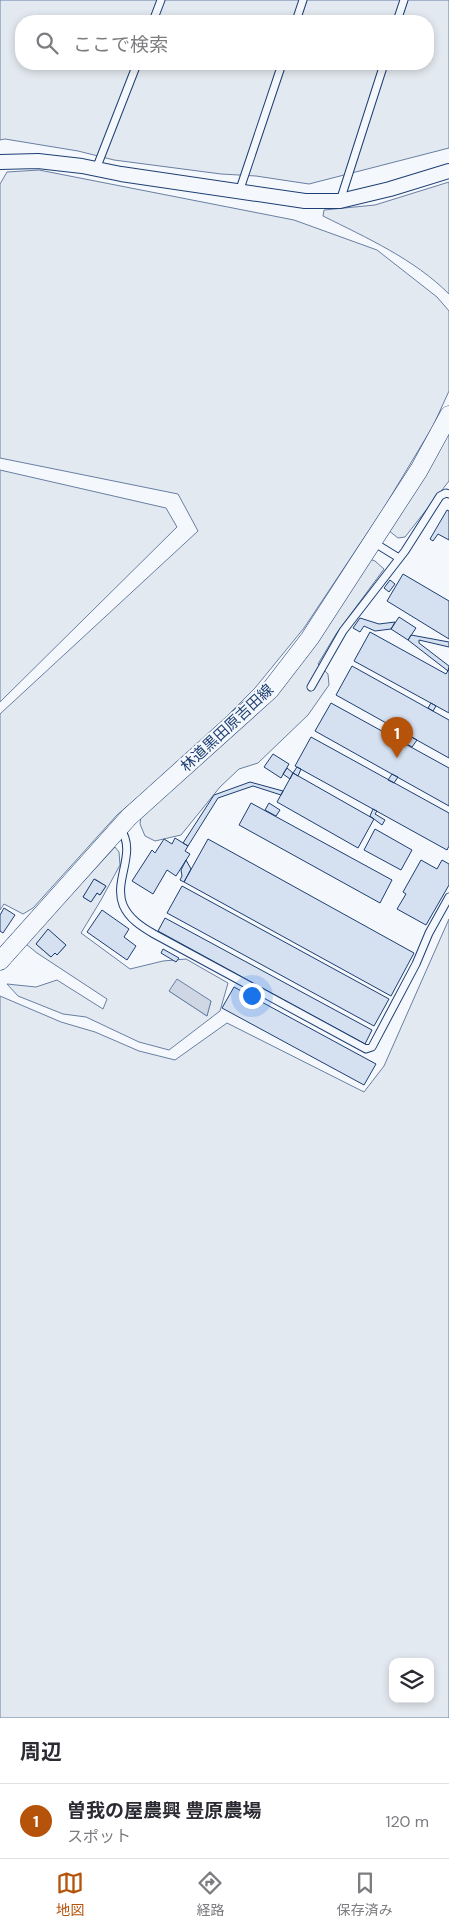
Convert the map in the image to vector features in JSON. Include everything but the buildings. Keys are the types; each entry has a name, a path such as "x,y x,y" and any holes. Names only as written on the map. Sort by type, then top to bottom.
{"street":[{"path":"0,162 38,161 305,201 340,201 390,189 449,170"},
{"name":"林道黒田原吉田線","path":"1,959 120,827 270,690 310,638 373,542 419,470 449,414"}],"lane":[{"path":"155,15 161,0"},
{"path":"298,15 304,0"},
{"path":"399,15 404,0"},
{"path":"96,169 135,70"},
{"path":"239,192 280,70"},
{"path":"340,201 382,70"},
{"path":"311,687 343,631 399,558 440,496 446,493 449,494"},
{"path":"373,542 399,558"},
{"path":"120,827 126,837 128,848 121,889 123,904 128,914 154,934 366,1049 372,1047 449,896"}],"shaded area":[{"path":"0,0 449,0 449,148 309,184 114,160 78,151 5,139 0,140"},
{"path":"39,170 294,220 377,250 437,297 449,311 449,391 433,426 382,511 304,628 255,688 192,751 117,815 33,908 23,914 4,904 0,910 0,714 198,531 178,494 0,458 0,184 7,172"},
{"path":"449,182 449,294 421,270 405,260 373,241 323,216 324,210 375,205"},
{"path":"449,430 449,481 405,537 398,538 388,530"},
{"path":"0,470 166,508 177,527 0,702"},
{"path":"367,558 375,561 384,569 336,634 318,664 328,674 329,685 308,715 258,763 239,769 220,787 181,835 155,841 145,836 140,824 141,816 270,695"},
{"path":"115,847 119,852 120,865 81,933 130,969 163,961 186,959 228,983 220,1011 169,1050 139,1042 86,1017 63,1014 18,996 7,984 36,987 57,980 103,1009 107,999 26,944","holes":["95,879 106,886 100,895 97,893 91,902 83,897","48,930 66,945 57,955 55,953 51,957 36,944","169,991 211,1001 207,1016"]},
{"path":"449,919 449,1718 0,1718 0,996 61,1022 95,1032 139,1051 175,1060 227,1023 364,1092 384,1066"},
{"path":"177,979 211,1001 207,1016 169,991"}],"place":[{"name":"曽我の屋農興 豊原農場","path":"397,758"}]}
